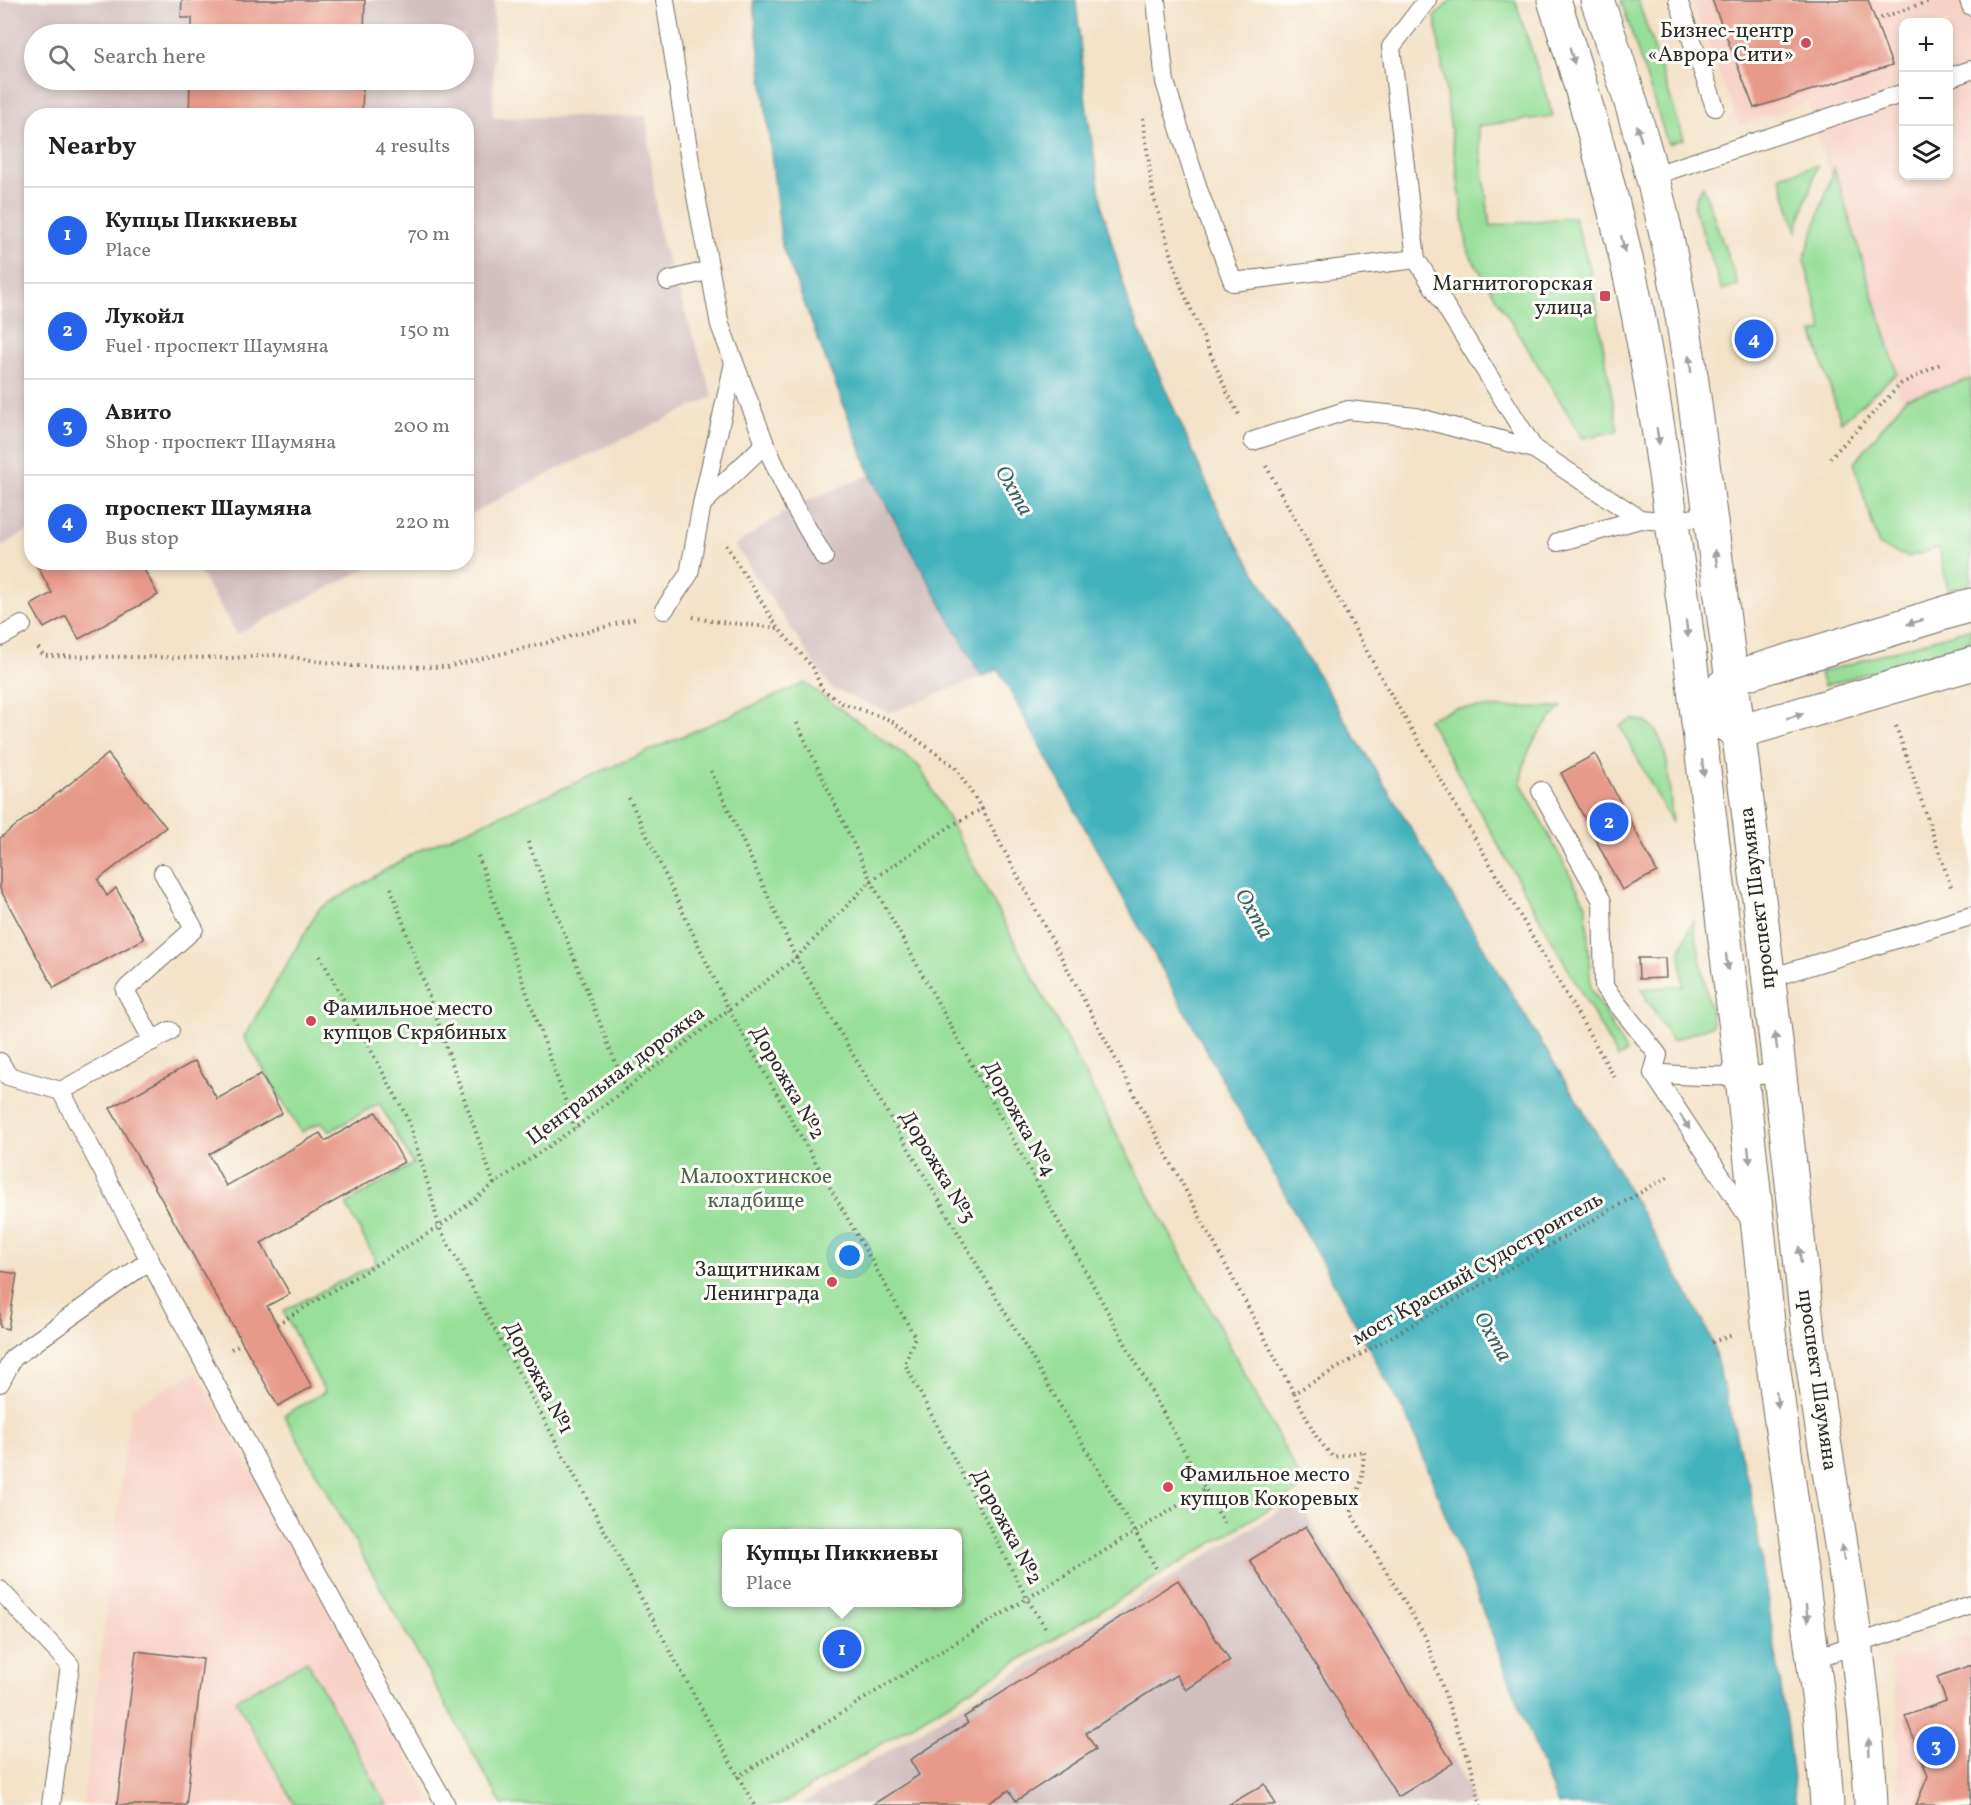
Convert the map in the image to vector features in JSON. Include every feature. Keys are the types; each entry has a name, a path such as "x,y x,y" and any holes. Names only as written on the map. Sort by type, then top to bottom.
{"street":[{"name":"проспект Шаумяна","path":"1554,0 1593,124 1634,292 1656,521 1697,710 1742,1078 1756,1230 1820,1711 1827,1805"},
{"name":"проспект Шаумяна","path":"1597,0 1652,176 1679,298 1739,732 1767,979 1781,1073 1808,1334 1857,1644 1869,1740 1871,1805"},
{"path":"1971,605 1732,678 1697,710 1739,732 1971,664"}],"lane":[{"path":"665,0 720,325 765,444 794,506 824,557"},
{"path":"1156,0 1165,82 1199,192 1233,282 1416,259"},
{"path":"1427,0 1391,47 1416,259 1534,449"},
{"path":"1678,0 1715,106"},
{"path":"1969,0 1971,6"},
{"path":"1953,76 1971,70"},
{"path":"1652,176 1899,95"},
{"path":"668,281 710,270"},
{"path":"664,610 689,574 702,504 734,363"},
{"path":"1253,441 1348,410 1416,417 1534,449 1656,521"},
{"path":"702,504 765,444"},
{"path":"1558,542 1656,521 1710,515"},
{"path":"0,637 22,625"},
{"path":"1541,791 1602,901 1604,987 1658,1055 1653,1073 1756,1230"},
{"path":"153,1041 125,990 194,929 163,873"},
{"path":"1767,979 1966,918"},
{"path":"3,1074 61,1091 170,1031"},
{"path":"1653,1073 1742,1078 1781,1073"},
{"path":"61,1091 354,1642 446,1805"},
{"path":"0,1383 13,1358 150,1260"},
{"path":"0,1590 70,1665 51,1805"},
{"path":"1813,1659 1971,1605"}],"path":[{"path":"1875,20 1932,0"},
{"path":"1142,110 1153,195 1181,285 1227,392 1382,679 1615,1078"},
{"path":"1830,458 1901,384 1942,363"},
{"path":"702,504 778,628 813,668 822,689 842,703 890,720 956,767 982,809 1317,1438 1333,1457 1364,1451 1362,1479 1351,1513 1425,1636 1470,1761 1481,1805"},
{"path":"22,625 44,657 230,658 277,655 352,666 447,667 550,642 664,610 711,621 778,628"},
{"name":"Дорожка №4","path":"796,723 871,881 1225,1525"},
{"path":"1896,726 1966,918"},
{"name":"Дорожка №3","path":"711,771 796,958 1156,1568"},
{"name":"Дорожка №2","path":"629,798 729,1010 915,1337 905,1364 1027,1599 1047,1630"},
{"name":"Центральная дорожка","path":"277,1324 439,1227 494,1184 575,1128 796,958 871,881 952,825 982,809"},
{"path":"528,842 626,1089"},
{"path":"478,856 575,1128"},
{"path":"392,888 494,1184"},
{"name":"Дорожка №1","path":"320,956 408,1119 439,1227 754,1805"},
{"name":"мост Красный Судостроитель","path":"1294,1393 1671,1175"},
{"path":"1712,1342 1737,1334"},
{"path":"737,1777 1205,1489"}],"shaded area":[{"path":"0,0 494,0 493,118 646,116 659,233 713,397 560,468 474,512 474,108 24,108 24,533 0,547"},
{"path":"1692,0 1971,0 1971,441 1919,456 1808,105 1899,72 1899,180 1953,180 1953,18 1899,18 1899,71 1739,126"},
{"path":"870,475 982,677 890,713 831,688 735,545 794,506"},
{"path":"198,570 363,570 237,634"},
{"path":"197,1372 434,1805 83,1805 130,1408"},
{"path":"1297,1500 1457,1764 1474,1805 800,1805"},
{"path":"1971,1634 1971,1805 1897,1805 1898,1713 1890,1662"}],"green space":[{"path":"1451,0 1515,0 1553,116 1478,126 1490,226 1574,217 1589,265 1618,431 1583,438 1468,252 1435,16"},
{"path":"1621,0 1638,0 1684,139 1668,144"},
{"path":"1818,165 1796,231 1780,176"},
{"path":"1834,168 1897,373 1841,422 1813,333 1823,330 1804,260"},
{"path":"1703,186 1738,285 1722,290 1694,208 1696,197"},
{"path":"1971,379 1971,583 1948,590 1939,548 1908,557 1879,546 1854,463 1906,398"},
{"path":"1971,628 1971,642 1824,686 1820,673"},
{"name":"Малоохтинское кладбище","path":"805,683 919,766 1305,1487 780,1805 502,1805 284,1415 325,1392 283,1311 377,1263 346,1204 413,1164 379,1103 329,1132 322,1122 301,1132 244,1037 319,909 416,852"},
{"path":"1562,707 1546,724 1529,750 1521,783 1586,905 1591,988 1626,1052 1618,1058 1428,719 1456,708"},
{"path":"1633,719 1647,723 1655,730 1661,741 1668,768 1672,823 1620,726"},
{"path":"1693,921 1713,1025 1672,1041 1641,989 1683,986 1680,951"},
{"path":"307,1661 387,1805 295,1805 236,1700"}],"water":[{"name":"Охта","path":"753,0 1076,0 1086,104 1103,211 1131,311 1222,518 1593,1127 1705,1325 1712,1342 1752,1498 1786,1721 1796,1805 1558,1805 1410,1423 998,669 982,677 873,481 782,246"}],"building":[{"path":"182,0 365,0 364,24 192,24 192,18 181,18"},
{"name":"Бизнес-центр «Аврора Сити»","path":"1712,0 1868,0 1892,65 1754,108"},
{"path":"190,90 363,90 362,108 189,108"},
{"path":"39,570 144,570 158,595 79,639 66,616 44,628 31,605 52,593"},
{"path":"108,754 166,827 98,880 107,896 116,888 144,939 54,988 0,889 0,838"},
{"path":"1595,754 1657,872 1622,890 1561,773"},
{"path":"1638,958 1665,958 1666,978 1639,979"},
{"path":"195,1061 217,1099 261,1074 282,1113 209,1154 226,1186 320,1133 325,1141 376,1112 404,1162 261,1243 290,1294 267,1306 312,1387 278,1406 110,1108"},
{"path":"0,1271 17,1274 8,1329 0,1327"},
{"path":"1306,1526 1453,1763 1398,1797 1250,1560"},
{"path":"1178,1580 1230,1661 1186,1690 1176,1675 1086,1733 1096,1749 1016,1801 1009,1790 986,1805 872,1805 919,1775 910,1760 968,1723 964,1717"},
{"path":"136,1651 203,1659 186,1805 117,1805"},
{"path":"1971,1665 1971,1805 1916,1805 1928,1776 1905,1716 1946,1701 1937,1677"},
{"path":"1265,1784 1276,1805 1228,1805"}],"place":[{"name":"Бизнес-центр «Аврора Сити»","path":"1806,43"},
{"name":"Магнитогорская улица","path":"1605,296"},
{"name":"проспект Шаумяна","path":"1754,339"},
{"name":"Лукойл","path":"1609,822"},
{"name":"Фамильное место купцов Скрябиных","path":"311,1021"},
{"name":"Защитникам Ленинграда","path":"832,1282"},
{"name":"Фамильное место купцов Кокоревых","path":"1168,1487"},
{"name":"Купцы Пиккиевы","path":"842,1649"},
{"name":"Авито","path":"1936,1746"}]}
